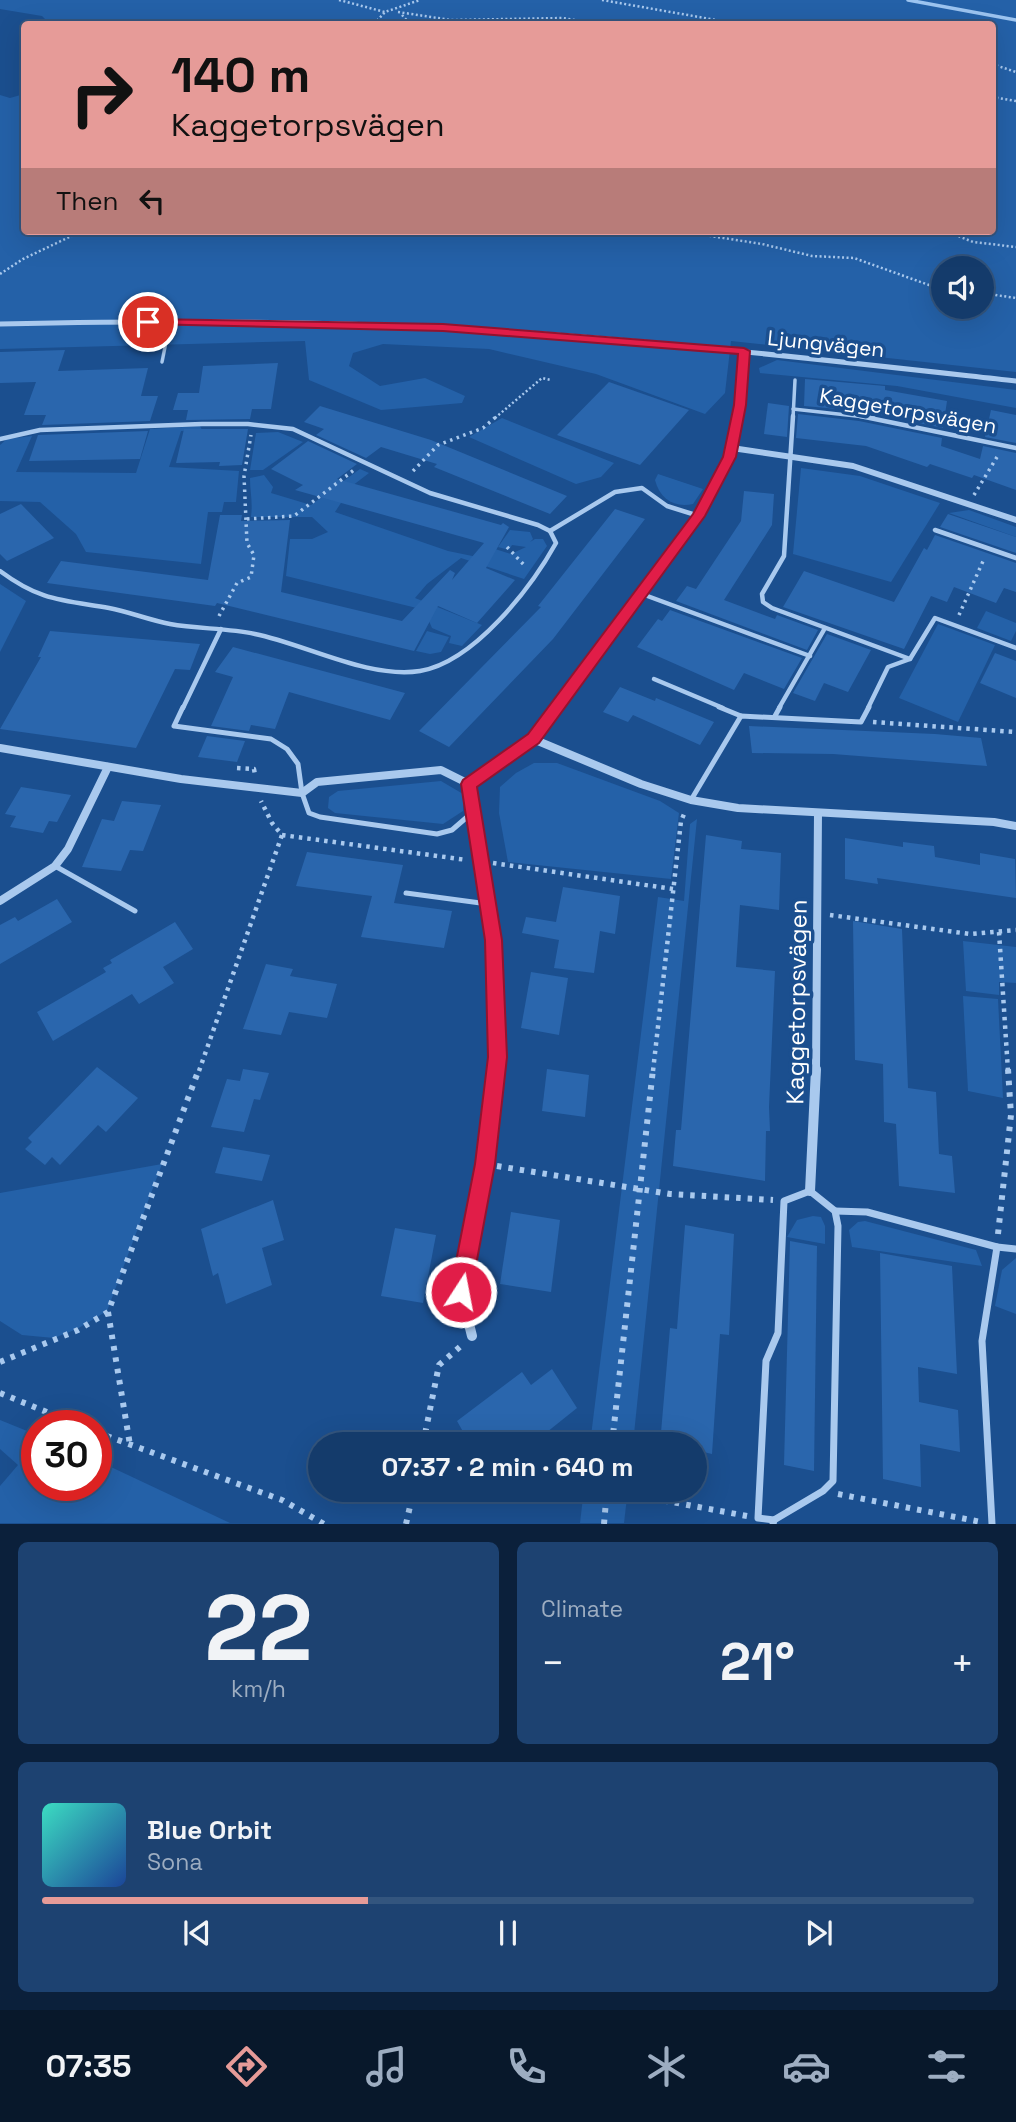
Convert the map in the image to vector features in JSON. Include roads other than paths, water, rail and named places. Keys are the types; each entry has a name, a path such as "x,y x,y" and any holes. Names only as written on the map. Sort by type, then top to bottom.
{"street":[{"name":"Ljungvägen","path":"0,324 170,322 443,328 744,351 1016,381"},
{"path":"469,784 533,739 698,516 727,464 732,448 740,405 744,351"},
{"path":"732,448 853,466 1016,520"},
{"path":"533,739 641,784 691,800 738,808 994,822 1016,826"},
{"path":"0,748 108,767 302,793 317,782 442,770 469,784 494,940 498,1057 485,1164 461,1292 472,1336"},
{"path":"0,901 55,866 68,849 108,767"},
{"name":"Kaggetorpsvägen","path":"810,1191 816,1096 818,813"}],"lane":[{"path":"162,362 170,322"},
{"name":"Kaggetorpsvägen","path":"795,380 784,556 762,594 764,601 772,608 910,659"},
{"name":"Kaggetorpsvägen","path":"793,409 873,418 1016,449"},
{"path":"0,439 23,432 159,425 253,424 293,429 430,493 550,531 556,542 535,575 482,635 442,665 420,671 374,667 255,634 162,622 112,608 42,597 17,584 0,571"},
{"path":"550,531 622,489 642,488 667,506 698,516"},
{"path":"935,530 1016,558"},
{"path":"642,594 810,656"},
{"path":"654,679 741,716 861,722 888,667 910,659 935,618 1016,648"},
{"path":"775,716 825,628"},
{"path":"221,629 174,726 271,739 288,749 298,765 302,793 309,813 320,817 437,834 452,830 474,811"},
{"path":"691,800 741,716"},
{"path":"55,866 135,911"},
{"path":"406,893 488,904"},
{"path":"835,1211 838,1226 833,1481 823,1491 773,1522 758,1518 766,1361 778,1333 784,1201 810,1191 835,1211 867,1212 1016,1250"},
{"path":"991,1524 982,1341 997,1247"}],"waterway":[{"path":"908,0 1016,20"}]}
